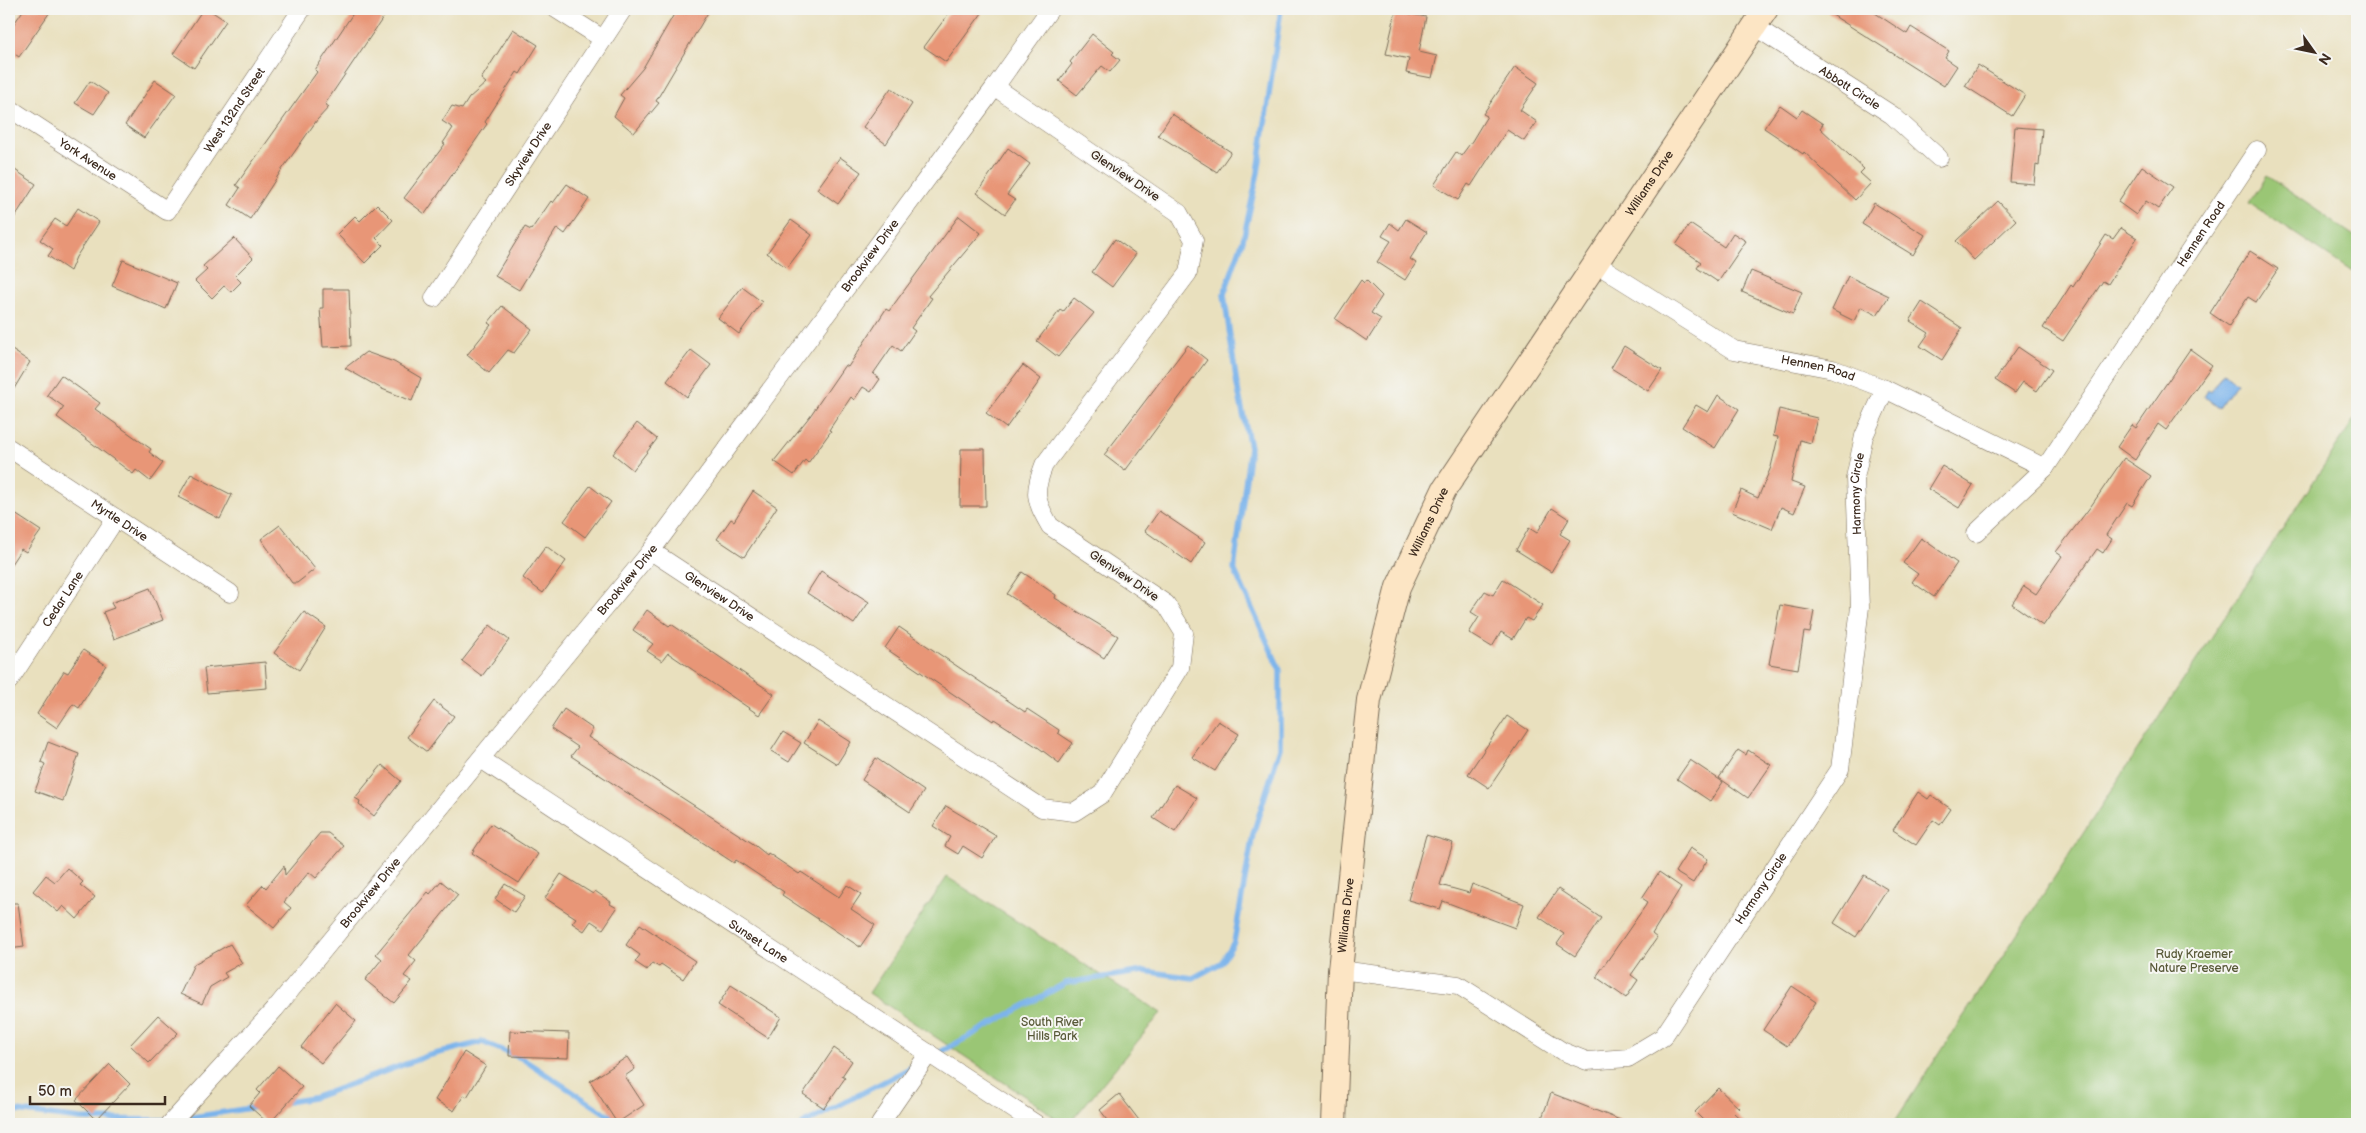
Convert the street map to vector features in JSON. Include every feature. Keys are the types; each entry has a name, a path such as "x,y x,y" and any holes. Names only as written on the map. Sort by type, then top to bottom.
{"main road":[{"name":"Williams Drive","path":"1334,1124 1340,970 1369,700 1398,587 1444,490 1760,18"}],"street":[{"name":"West 132nd Street","path":"167,211 302,9"},
{"path":"556,9 603,39"},
{"name":"Skyview Drive","path":"434,298 623,9"},
{"name":"Brookview Drive","path":"170,1124 275,1009 651,551 995,87 1050,9"},
{"name":"Abbott Circle","path":"1760,18 1892,115 1939,158"},
{"name":"Glenview Drive","path":"651,551 1042,808 1074,812 1102,794 1180,668 1184,633 1166,604 1050,526 1039,507 1036,485 1044,465 1188,273 1194,240 1179,213 995,87"},
{"name":"York Avenue","path":"9,108 167,211"},
{"name":"Hennen Road","path":"1976,533 2045,468 2257,150"},
{"name":"Hennen Road","path":"1595,263 1734,350 1833,369 1884,389 2045,468"},
{"name":"Harmony Circle","path":"1340,970 1458,985 1562,1051 1587,1062 1628,1058 1663,1037 1840,769 1860,608 1855,478 1864,436 1884,389"},
{"name":"Myrtle Drive","path":"9,448 230,593"},
{"name":"Cedar Lane","path":"9,681 116,518"},
{"name":"Sunset Lane","path":"481,759 1036,1124"},
{"path":"880,1124 929,1053"}],"green space":[{"path":"2267,176 2357,238 2357,275 2249,203"},
{"name":"Rudy Kraemer Nature Preserve","path":"2357,415 2357,1124 1893,1124"},
{"name":"South River Hills Park","path":"947,877 1161,1013 1069,1124 1061,1124 1044,1109 869,993"}],"water":[{"path":"2223,373 2237,383 2219,408 2204,396 2208,389 2211,391"}],"building":[{"path":"24,9 52,9 19,57 9,50 9,31"},
{"path":"203,9 208,9 226,21 194,68 173,54"},
{"path":"356,9 389,9 325,104 329,107 317,120 281,171 250,219 229,205 240,188 236,185 317,72 315,70"},
{"path":"677,9 710,9 656,101 659,103 634,133 614,116 624,98 620,95 643,68"},
{"path":"952,9 985,9 946,62 924,47"},
{"path":"1823,9 1869,9 1907,34 1911,27 1949,51 1945,58 1957,66 1944,86"},
{"path":"1396,11 1426,17 1419,52 1437,56 1432,78 1406,73 1409,59 1386,54"},
{"path":"513,29 538,45 520,74 517,72 485,122 487,124 425,214 404,198 445,144 443,143 453,128 442,121 452,106 462,109 469,98 486,83 481,79"},
{"path":"1092,34 1114,52 1112,54 1120,60 1110,72 1102,66 1077,95 1059,81 1072,64 1070,62"},
{"path":"1978,65 2025,95 2012,116 1965,86"},
{"path":"1515,67 1538,83 1520,110 1537,122 1524,141 1507,130 1471,186 1468,184 1458,200 1434,185 1456,152 1461,156 1472,141 1487,116 1483,114"},
{"path":"155,80 176,94 144,138 125,125"},
{"path":"90,81 108,93 94,114 75,103"},
{"path":"891,88 912,104 886,144 863,127"},
{"path":"1780,105 1797,117 1802,110 1823,124 1820,128 1864,169 1860,173 1871,183 1855,200 1804,152 1803,154 1764,128"},
{"path":"1172,114 1231,152 1217,172 1158,135"},
{"path":"2015,127 2042,129 2039,166 2036,165 2034,184 2010,182"},
{"path":"1008,148 1030,164 1007,195 1015,200 1005,214 977,193"},
{"path":"840,157 861,172 838,204 817,189"},
{"path":"9,166 36,184 9,226"},
{"path":"2142,166 2173,187 2158,209 2146,201 2136,215 2118,202"},
{"path":"567,184 589,199 565,234 557,228 519,290 495,276 525,227 531,230 551,201 553,203"},
{"path":"1998,201 2016,220 1974,260 1956,241"},
{"path":"1874,203 1925,235 1913,255 1862,224"},
{"path":"377,204 393,220 376,238 383,245 365,263 337,234 355,216 360,221"},
{"path":"78,208 99,222 76,257 70,271 48,256 53,249 40,240 55,219 66,226"},
{"path":"959,216 981,233 928,296 932,298 911,328 915,331 901,351 893,345 873,374 880,379 871,392 863,387 854,400 851,397 829,430 831,431 808,463 805,460 794,475 774,461 810,416 845,365 848,367 886,309 889,311"},
{"path":"1406,219 1427,232 1410,259 1416,263 1405,280 1377,262 1391,241 1382,236 1390,223 1399,230"},
{"path":"791,220 812,235 787,268 767,253"},
{"path":"1690,224 1724,247 1733,233 1746,241 1718,282 1697,268 1701,262 1676,245"},
{"path":"2121,228 2137,238 2108,284 2103,281 2063,341 2043,328 2071,285 2073,287 2106,235 2113,239"},
{"path":"234,238 253,258 235,276 241,282 231,292 224,286 212,298 195,281 207,270 203,266"},
{"path":"1115,239 1136,254 1112,287 1092,272"},
{"path":"2250,251 2278,269 2256,302 2248,297 2229,326 2210,313"},
{"path":"123,260 177,283 166,309 112,286"},
{"path":"1751,271 1802,292 1793,314 1742,292"},
{"path":"1848,276 1889,296 1877,315 1861,307 1854,321 1832,310"},
{"path":"1361,280 1364,283 1366,280 1382,296 1371,313 1381,319 1367,341 1335,319"},
{"path":"742,287 762,302 739,334 718,318"},
{"path":"323,289 349,289 351,346 323,347 320,308 323,308"},
{"path":"1074,298 1094,313 1058,357 1037,341 1060,310 1063,312"},
{"path":"1922,302 1962,328 1942,360 1920,346 1929,333 1910,321"},
{"path":"502,306 532,329 514,353 508,350 489,373 467,355 491,325 488,323"},
{"path":"1188,345 1207,360 1125,471 1104,455"},
{"path":"1624,346 1662,370 1648,391 1611,368"},
{"path":"2018,347 2052,370 2037,391 2023,382 2015,393 1995,380"},
{"path":"9,348 30,362 9,397"},
{"path":"2190,349 2212,365 2166,430 2158,424 2135,460 2117,447 2132,425 2136,428"},
{"path":"691,350 711,365 687,397 667,381"},
{"path":"366,352 394,362 421,378 412,401 382,389 345,368"},
{"path":"1023,365 1041,379 1006,428 986,413"},
{"path":"61,375 100,403 95,409 151,449 149,452 163,463 150,481 136,470 133,474 57,417 64,407 47,395"},
{"path":"1718,395 1739,409 1715,448 1682,427 1696,405 1708,412"},
{"path":"1779,409 1817,418 1811,443 1800,440 1791,482 1805,487 1794,513 1781,507 1772,529 1732,512 1741,490 1758,498 1771,467 1778,437 1773,436"},
{"path":"637,423 657,439 633,470 613,454"},
{"path":"961,449 985,449 986,506 960,506"},
{"path":"2124,458 2151,476 2132,506 2127,503 2106,535 2112,539 2103,553 2097,549 2043,626 2012,604 2024,586 2036,594 2062,556 2056,552"},
{"path":"1942,466 1973,485 1959,508 1928,489"},
{"path":"191,474 232,495 220,519 178,497"},
{"path":"590,486 611,502 585,537 564,521"},
{"path":"753,491 777,507 744,557 717,539 731,519 734,521"},
{"path":"1552,508 1569,519 1560,534 1570,540 1551,572 1516,550 1529,528 1537,533"},
{"path":"9,510 41,531 26,552 21,549 9,567"},
{"path":"1159,511 1205,542 1191,564 1145,531"},
{"path":"280,525 315,569 297,583 292,583 261,539"},
{"path":"1921,538 1957,563 1934,597 1912,582 1918,574 1903,563"},
{"path":"546,546 566,561 543,593 523,578"},
{"path":"821,571 869,602 854,624 807,593"},
{"path":"1022,572 1056,595 1055,598 1118,636 1104,658 1007,594"},
{"path":"1503,579 1543,605 1532,621 1526,618 1513,639 1501,632 1492,647 1469,633 1479,617 1471,612 1485,591 1493,595"},
{"path":"150,588 163,620 114,639 103,612 114,608 111,603"},
{"path":"1780,605 1814,611 1810,633 1804,632 1798,669 1769,664"},
{"path":"647,610 669,626 671,624 774,694 759,715 668,653 662,661 647,651 653,644 633,630"},
{"path":"304,612 326,627 299,670 274,653"},
{"path":"490,625 509,640 482,676 462,661"},
{"path":"899,627 1025,712 1027,709 1059,730 1058,733 1073,743 1059,763 885,648"},
{"path":"83,650 106,665 79,708 73,704 57,728 37,714 64,671 68,673"},
{"path":"265,662 267,688 207,693 204,668"},
{"path":"434,701 454,716 427,752 407,737"},
{"path":"564,709 593,729 588,737 752,843 767,855 768,853 799,874 801,872 839,897 847,885 861,894 851,909 875,925 860,947 782,895 784,892 736,860 734,863 571,756 578,747 551,729"},
{"path":"1507,716 1528,730 1489,788 1468,774"},
{"path":"818,721 851,742 837,764 804,743"},
{"path":"1218,721 1239,734 1215,771 1192,757"},
{"path":"783,732 801,743 789,762 771,751"},
{"path":"48,742 79,754 63,801 35,791 45,764 41,762"},
{"path":"1738,750 1746,755 1748,750 1771,765 1748,798 1719,778"},
{"path":"876,758 924,791 910,812 862,780"},
{"path":"1690,760 1723,782 1710,801 1677,779"},
{"path":"382,765 401,781 374,816 359,804 360,801 355,798"},
{"path":"1175,785 1197,798 1175,832 1153,818"},
{"path":"1918,792 1928,799 1931,795 1951,809 1940,825 1933,820 1916,845 1893,830"},
{"path":"946,806 996,836 982,858 963,846 958,854 945,846 950,837 933,826"},
{"path":"491,824 538,854 519,883 472,853"},
{"path":"320,833 328,833 344,846 316,878 309,872 284,902 291,908 274,928 246,905 263,885 266,888 284,866 285,875"},
{"path":"1426,835 1453,843 1440,885 1469,893 1472,884 1524,904 1515,928 1443,901 1440,909 1408,900"},
{"path":"1690,848 1708,859 1693,883 1675,872"},
{"path":"67,868 83,882 80,885 95,897 77,919 63,906 58,912 33,891 46,875 55,882"},
{"path":"1659,872 1681,887 1652,934 1657,938 1631,975 1638,980 1626,998 1596,977 1648,902 1642,898"},
{"path":"561,874 593,894 595,891 617,908 603,929 591,921 584,931 572,923 576,918 545,898"},
{"path":"1864,875 1887,889 1856,937 1834,923"},
{"path":"441,881 458,895 409,955 416,961 404,976 412,981 394,1003 365,980 382,959 376,954 428,892 430,894"},
{"path":"505,884 525,896 514,912 495,899"},
{"path":"1558,889 1601,918 1575,956 1557,944 1564,934 1539,917"},
{"path":"9,903 18,903 24,947 9,949"},
{"path":"640,924 695,961 683,979 661,964 659,967 652,963 647,970 635,962 640,955 626,945"},
{"path":"230,944 242,963 224,973 227,977 210,987 202,1004 180,994 194,964"},
{"path":"731,985 781,1017 768,1038 718,1005"},
{"path":"1792,986 1816,1002 1787,1046 1763,1030"},
{"path":"335,1003 356,1021 321,1063 301,1047"},
{"path":"158,1015 178,1033 149,1063 130,1045"},
{"path":"510,1031 569,1033 568,1058 509,1056"},
{"path":"834,1048 852,1061 842,1076 845,1078 824,1108 803,1094"},
{"path":"464,1052 486,1066 467,1097 464,1095 454,1111 435,1100"},
{"path":"627,1057 635,1069 625,1076 644,1105 617,1123 590,1081"},
{"path":"110,1064 130,1084 96,1120 76,1100"},
{"path":"278,1066 302,1087 269,1124 249,1106 260,1093 257,1090"},
{"path":"1718,1088 1739,1108 1734,1113 1746,1124 1707,1124 1695,1112"},
{"path":"1551,1093 1628,1124 1558,1124 1542,1118"},
{"path":"1119,1094 1142,1124 1111,1124 1100,1110"}],"waterway":[{"path":"935,1055 1066,983 1144,971 1193,978 1221,963 1234,942 1253,834 1280,748 1280,670 1234,569 1250,447 1237,385 1224,294 1243,240 1258,173 1281,9"},
{"path":"281,1103 313,1098 427,1056 482,1042 521,1058 608,1115 638,1124"},
{"path":"803,1124 914,1066"},
{"path":"180,1119 257,1107"},
{"path":"9,1110 80,1119 169,1120"}]}
